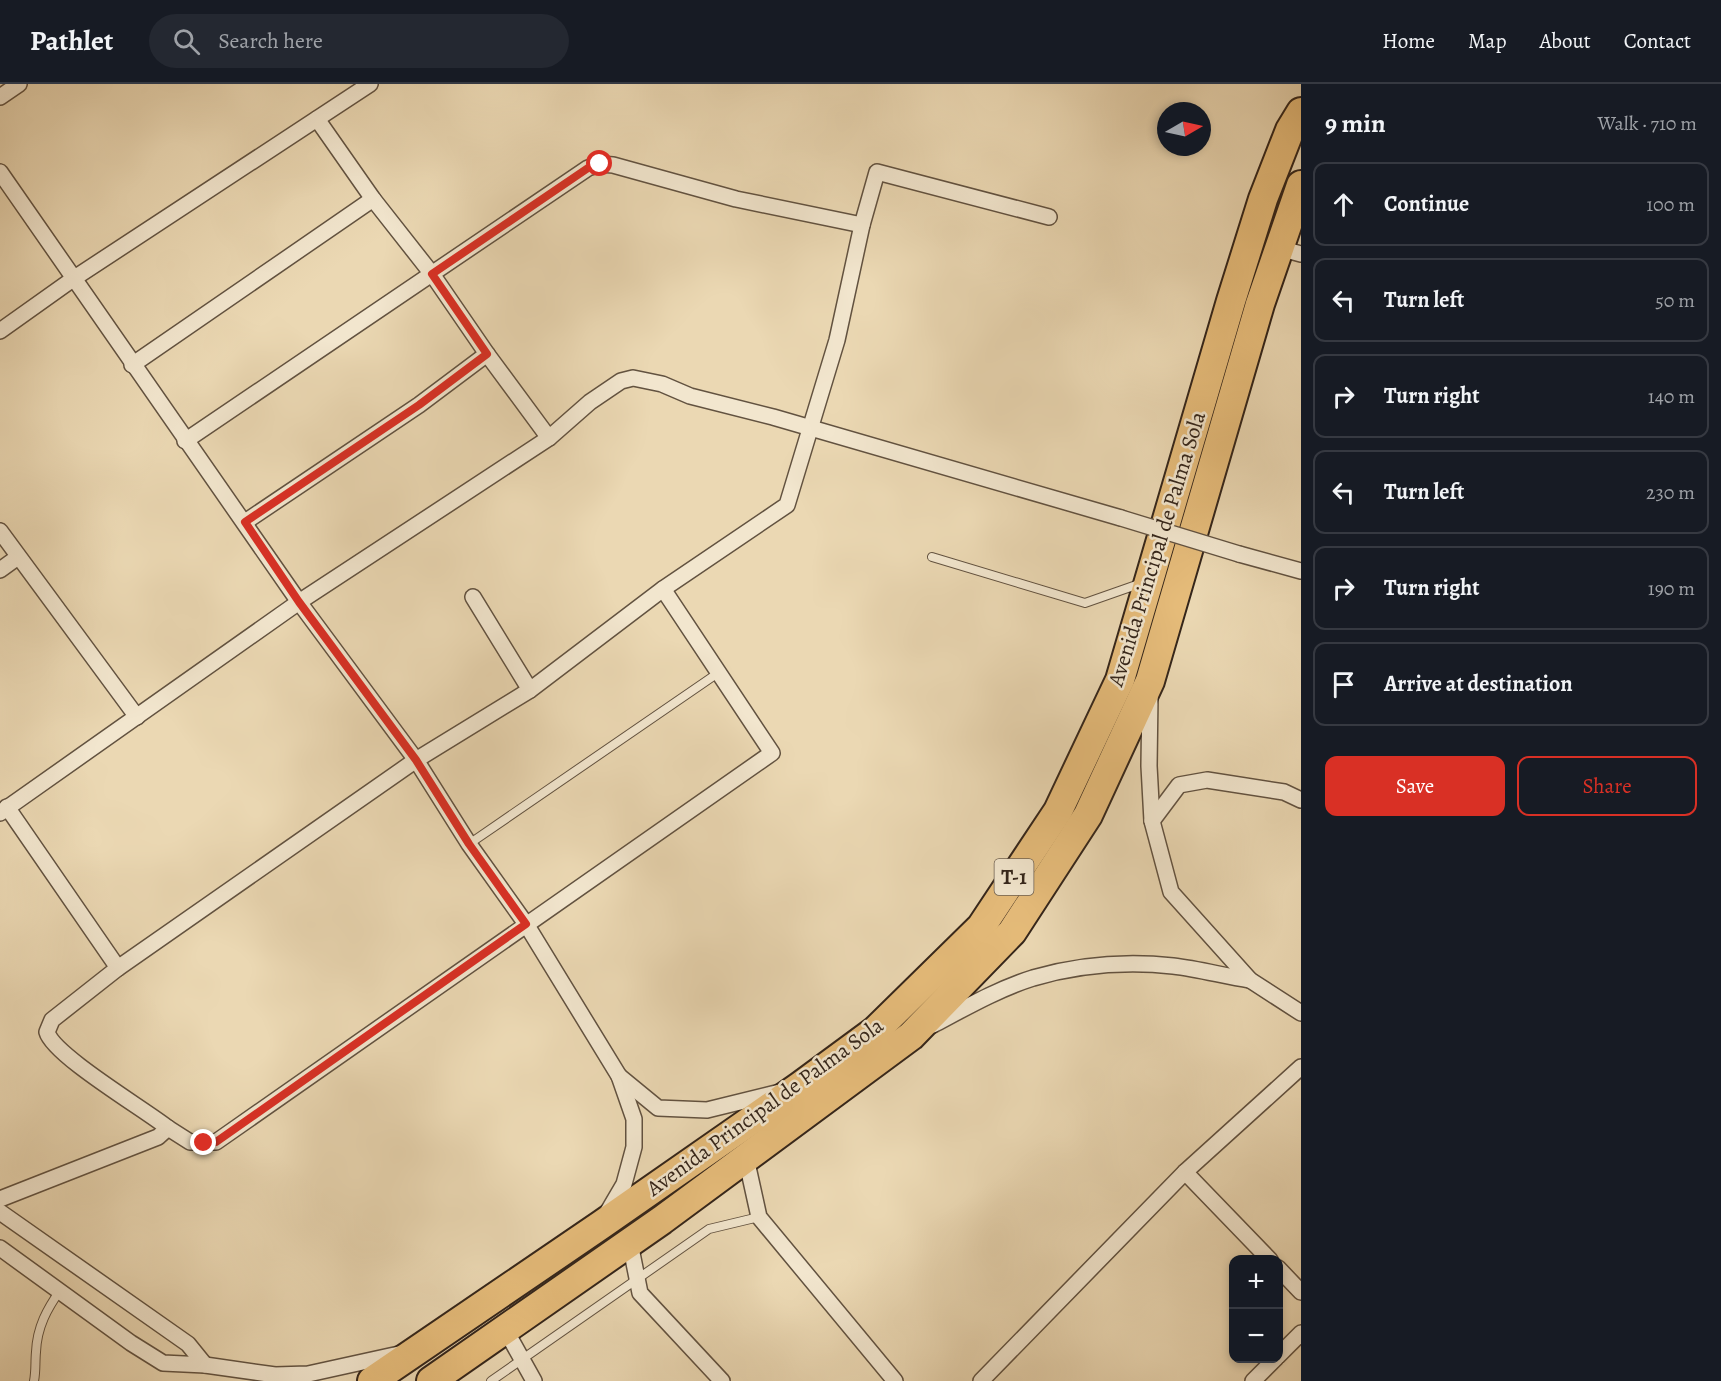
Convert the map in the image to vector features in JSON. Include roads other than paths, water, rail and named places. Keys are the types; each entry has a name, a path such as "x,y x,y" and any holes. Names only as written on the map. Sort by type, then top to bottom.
{"highway":[{"name":"Avenida Principal de Palma Sola","path":"372,1381 601,1225 875,1031 981,927 1058,811 1120,680 1263,199 1290,130 1301,112"},
{"name":"Avenida Principal de Palma Sola","path":"435,1380 630,1243 911,1036 1011,932 1088,814 1150,681 1260,304 1290,251 1301,185"}],"street":[{"path":"0,97 19,84"},
{"path":"0,332 74,279 370,84"},
{"path":"317,119 373,199 432,274 549,438"},
{"path":"185,441 588,168 600,164 613,165 736,199 862,225"},
{"path":"0,172 185,441 245,522 299,602 416,760 469,844 526,924 619,1076 634,1119 634,1147 624,1184 601,1225"},
{"path":"663,590 772,753 216,1142 190,1142 70,1058 52,1042 48,1036 48,1028 52,1020 118,968 416,760 530,690 663,590 787,505 837,340 862,225 877,172 1049,217"},
{"path":"132,364 373,199"},
{"path":"245,522 419,405 487,354"},
{"path":"118,968 4,810 299,602 549,438 590,402 621,381 633,378 662,384 690,396 1301,571"},
{"path":"0,531 137,717"},
{"path":"0,570 18,557"},
{"path":"473,597 530,690"},
{"path":"1150,681 1149,766 1152,821 1171,892 1250,980 1301,1013"},
{"path":"1152,821 1179,785 1206,780 1284,792 1301,800"},
{"path":"911,1036 984,999 1031,979 1072,969 1118,963 1174,966 1250,980"},
{"path":"981,1381 1185,1172 1301,1067"},
{"path":"619,1076 658,1108 707,1110 799,1087"},
{"path":"0,1199 158,1137 168,1128"},
{"path":"746,1158 759,1217 895,1381"},
{"path":"1185,1172 1265,1255"},
{"path":"0,1212 188,1344 205,1365"},
{"path":"630,1243 640,1293 722,1381"},
{"path":"0,1248 62,1288 131,1343 163,1363 205,1365 275,1375 308,1374 417,1350"},
{"path":"1283,1273 1301,1292"},
{"path":"505,1329 534,1381"},
{"path":"1283,1351 1301,1334"},
{"path":"1253,1381 1271,1363"}],"lane":[{"path":"932,557 1085,603 1149,581"},
{"path":"469,844 718,673"},
{"path":"491,1381 709,1229 759,1217"},
{"path":"34,1381 39,1328 62,1288"}]}
